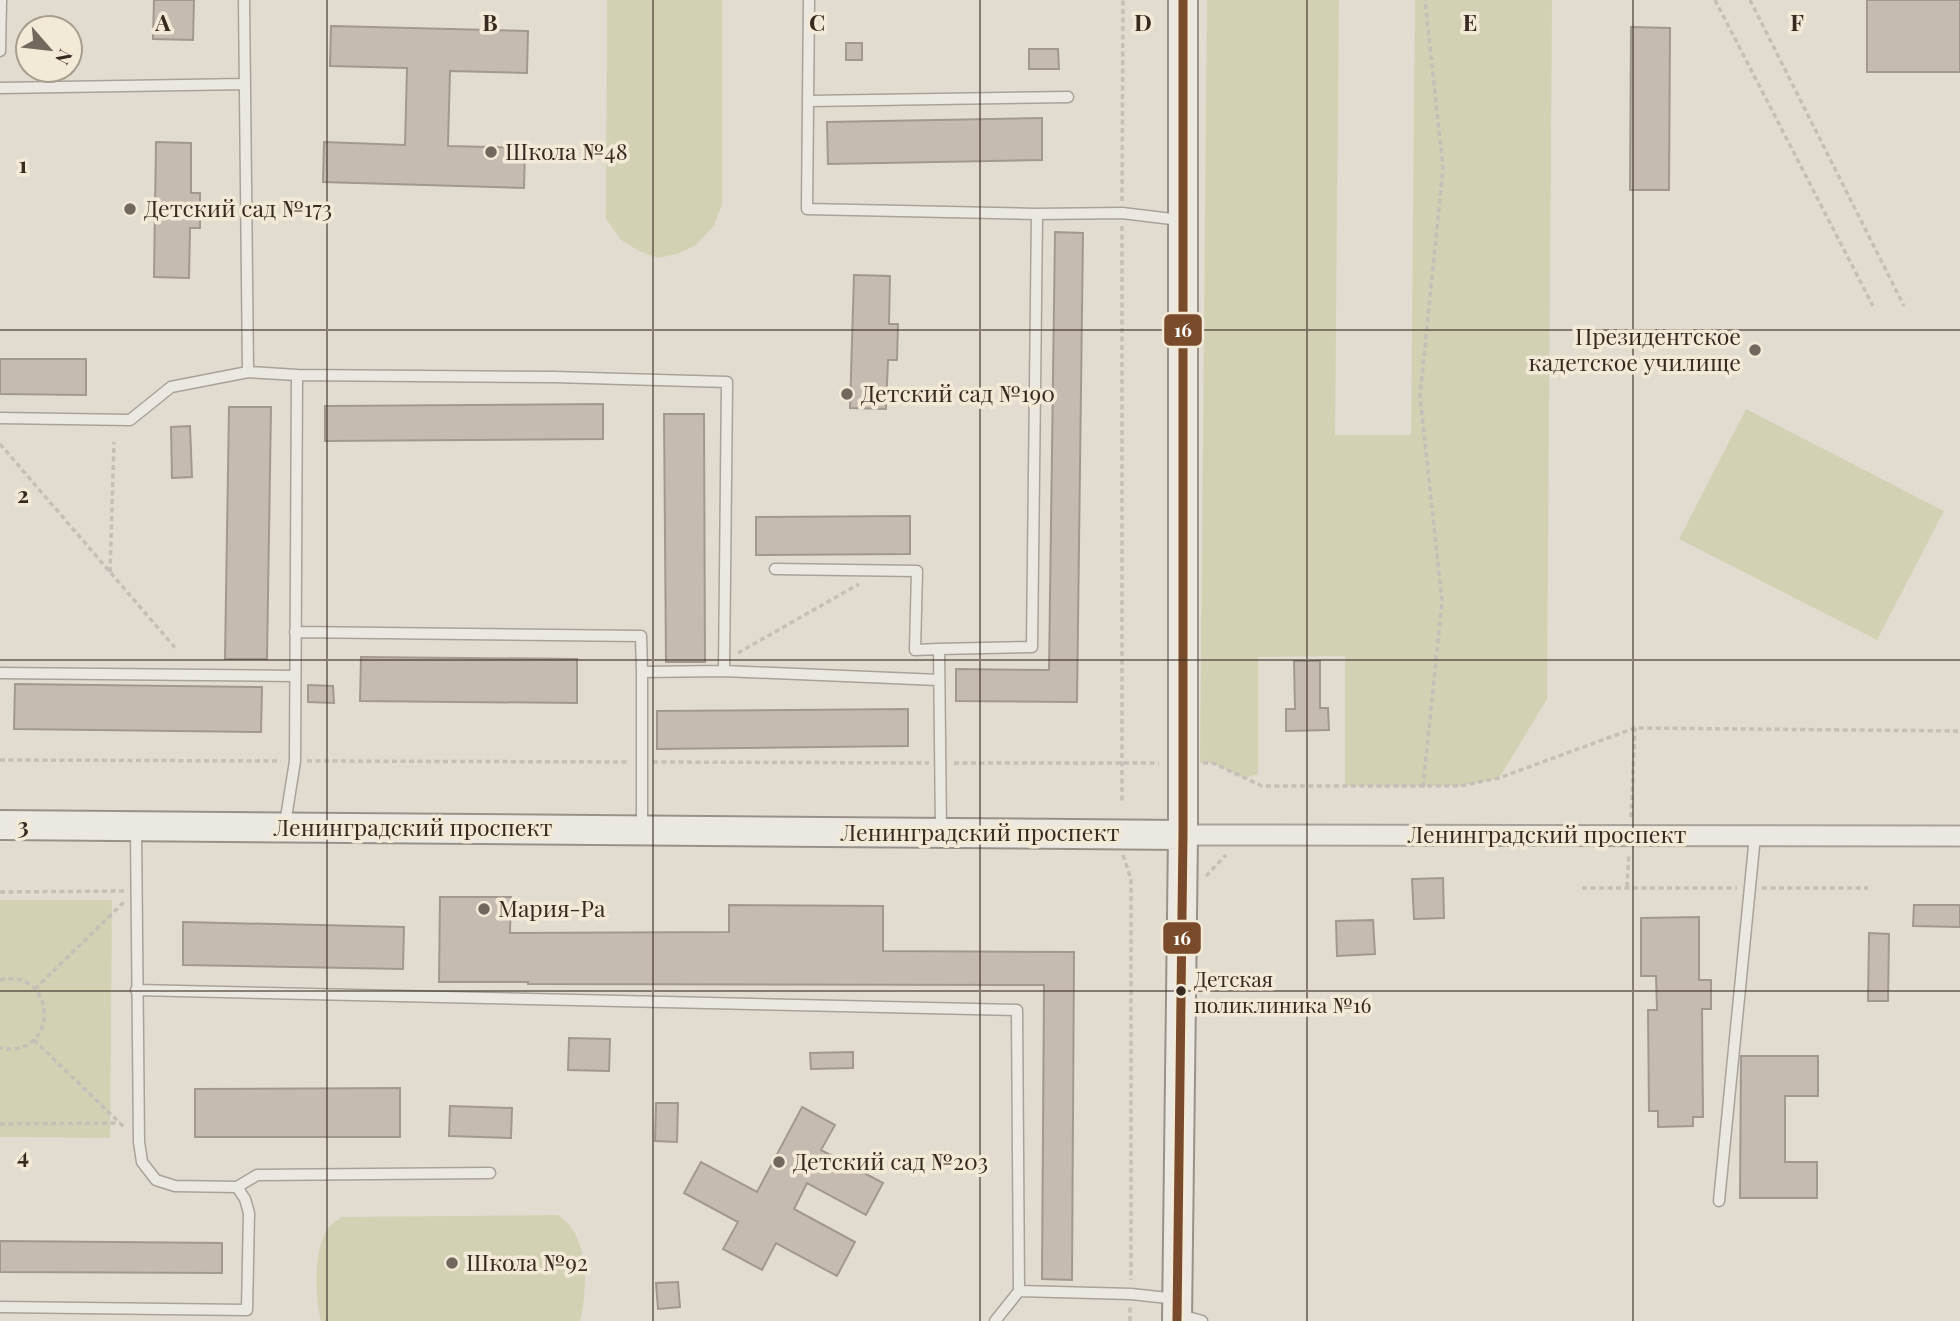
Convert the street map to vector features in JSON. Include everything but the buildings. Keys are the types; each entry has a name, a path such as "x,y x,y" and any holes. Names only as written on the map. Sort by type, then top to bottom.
{"street":[{"path":"1183,0 1183,1314"},
{"name":"Ленинградский проспект","path":"0,825 1184,835 1960,836"}],"lane":[{"path":"0,51 1,0"},
{"path":"244,0 248,372"},
{"path":"809,0 807,209 1122,213 1182,220"},
{"path":"0,88 245,84"},
{"path":"809,101 1068,97"},
{"path":"775,569 917,571 915,650 1032,647 1037,214"},
{"path":"0,418 130,420 171,387 248,372 727,382 724,666"},
{"path":"285,827 295,761 297,375"},
{"path":"295,632 641,636 642,830"},
{"path":"939,649 941,832"},
{"path":"642,672 724,666 939,680"},
{"path":"0,673 294,676"},
{"path":"136,826 139,1142 142,1162 156,1180 175,1186 237,1187 257,1175 490,1173"},
{"path":"1719,1201 1755,836"},
{"path":"136,990 1017,1010 1019,1292 995,1321"},
{"path":"0,1307 247,1316 249,1213 245,1199 237,1187"},
{"path":"1019,1292 1130,1294 1183,1314"}],"path":[{"path":"1122,804 1123,0"},
{"path":"1423,787 1442,601 1420,396 1443,168 1425,0"},
{"path":"1715,0 1873,306"},
{"path":"1749,0 1904,306"},
{"path":"110,572 114,442"},
{"path":"0,444 177,650"},
{"path":"724,666 886,569"},
{"path":"1627,888 1635,729"},
{"path":"1200,763 1213,763 1262,786 1460,786 1499,778 1635,729 1960,731"},
{"path":"0,760 1159,763"},
{"path":"1121,850 1130,879 1130,1321"},
{"path":"1202,880 1226,855"},
{"path":"1583,888 1868,888"},
{"path":"0,892 136,891"},
{"path":"35,989 136,891"},
{"path":"0,980 17,980 35,989 45,1006 43,1026 34,1040 22,1048 0,1048"},
{"path":"34,1040 139,1142"},
{"path":"0,1124 120,1123"}],"green space":[{"path":"607,0 722,0 722,204 714,226 696,245 677,254 658,258 639,251 621,240 606,219"},
{"path":"1207,0 1339,0 1335,435 1411,435 1415,0 1552,0 1547,699 1499,778 1460,786 1345,786 1345,656 1258,657 1258,774 1245,778 1213,763 1200,763"},
{"path":"1746,409 1944,511 1877,640 1679,539"},
{"path":"0,900 112,900 110,1138 0,1137"},
{"path":"558,1215 576,1236 584,1263 580,1321 321,1321 317,1299 320,1249 328,1228 341,1217"}],"transit line":[{"name":"16","path":"1177,1321 1183,835 1183,0"}],"place":[{"name":"Школа №48","path":"491,152"},
{"name":"Детский сад №173","path":"130,209"},
{"name":"Президентское кадетское училище","path":"1755,350"},
{"name":"Детский сад №190","path":"847,394"},
{"name":"Мария-Ра","path":"484,909"},
{"name":"Детская поликлиника №16","path":"1181,991"},
{"name":"Детский сад №203","path":"779,1162"},
{"name":"Школа №92","path":"452,1263"}]}
